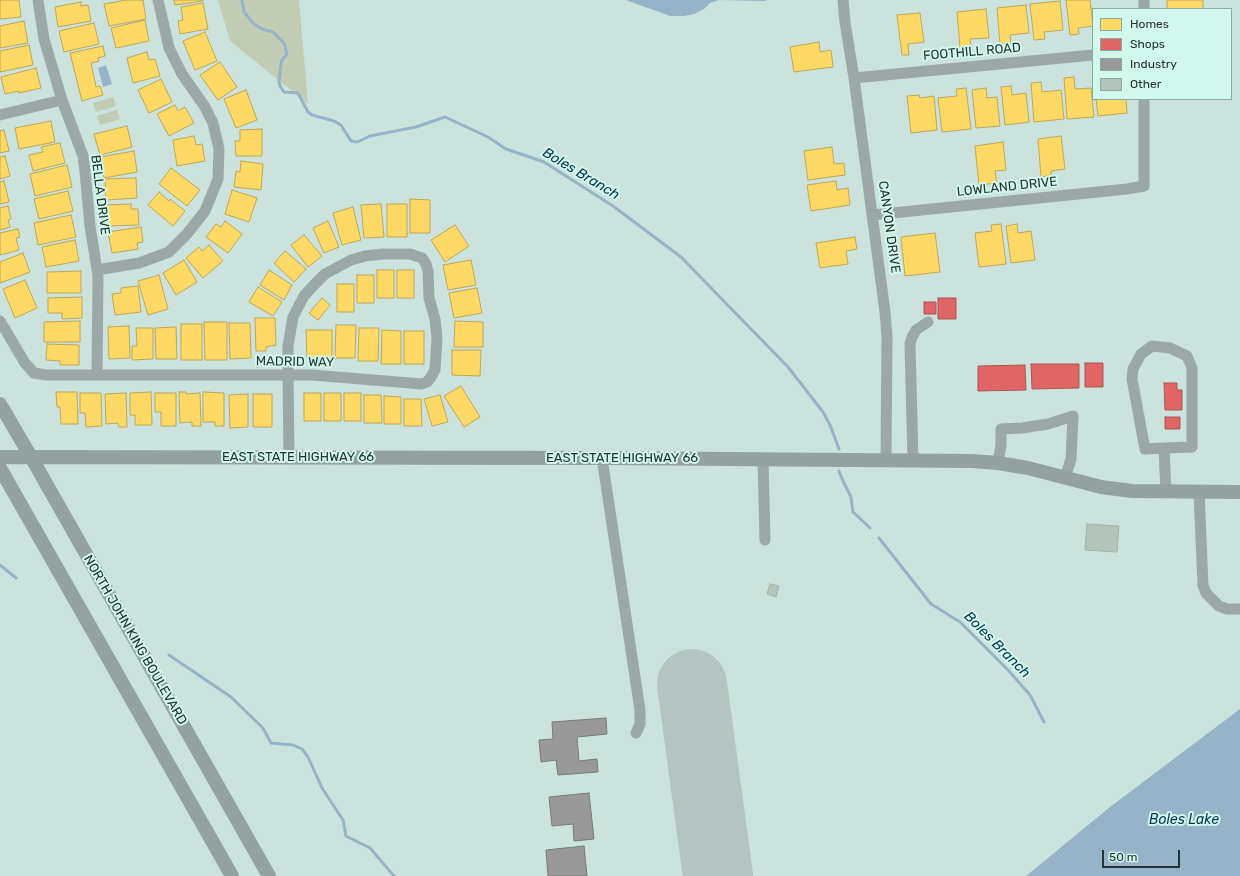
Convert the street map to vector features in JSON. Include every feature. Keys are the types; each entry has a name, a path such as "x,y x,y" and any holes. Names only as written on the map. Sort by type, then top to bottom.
{"main road":[{"name":"NORTH JOHN KING BOULEVARD","path":"0,404 269,876"},
{"name":"EAST STATE HIGHWAY 66","path":"0,457 602,458 972,461 998,463 1028,468 1116,489 1166,492 1240,492"},
{"path":"0,468 232,876"}],"street":[{"name":"BELLA DRIVE","path":"38,0 44,39 62,100 83,156 90,226 98,276 97,375"},
{"path":"97,270 139,263 169,252 187,234 205,210 218,179 219,148 213,123 205,107 182,74 169,48 158,0"},
{"name":"CANYON DRIVE","path":"843,0 883,288 887,336 886,460"},
{"name":"FOOTHILL ROAD","path":"854,78 1092,55"},
{"path":"0,115 62,100"},
{"name":"LOWLAND DRIVE","path":"873,215 1119,190 1144,186 1144,100"},
{"name":"MADRID WAY","path":"0,321 25,363 34,374 336,376 417,384 427,382 431,377 434,370 437,338 429,298 428,271 422,258 410,254 365,256 351,260 325,274 304,296 293,317 288,346 288,375"},
{"path":"913,460 910,344 916,330 928,322"},
{"path":"1152,346 1170,348 1187,356 1192,368 1192,447 1164,448 1145,449 1132,379 1132,369 1141,354 1152,346"},
{"path":"288,375 289,457"},
{"path":"998,463 1001,445 1001,429 1022,428 1048,424 1072,416 1071,459 1065,478"},
{"path":"1164,448 1166,492"},
{"path":"602,458 640,710 640,724 636,733"},
{"path":"763,459 765,540"},
{"path":"1199,492 1203,585 1206,593 1219,606 1227,609 1240,609"}],"green space":[{"path":"218,0 299,0 308,104 230,41"},
{"path":"113,97 116,106 96,112 93,103"},
{"path":"117,110 120,119 100,125 97,116"}],"water":[{"path":"626,0 719,0 710,3 704,9 694,14 670,16"},
{"path":"719,0 767,0 765,1"},
{"path":"106,65 112,84 103,87 98,68"},
{"name":"Boles Lake","path":"1240,709 1240,876 1026,876 1110,807"}],"building: Homes":[{"path":"0,0 19,0 21,17 0,19"},
{"path":"126,0 143,0 146,19 109,26 104,4"},
{"path":"174,0 203,0 203,1 175,5"},
{"path":"1066,0 1090,0 1092,26 1078,28 1079,34 1070,35"},
{"path":"1167,0 1203,0 1203,8 1167,8"},
{"path":"1060,1 1063,30 1044,32 1045,39 1034,40 1030,4"},
{"path":"81,2 81,6 88,5 91,21 58,27 55,7"},
{"path":"203,3 208,29 180,34 178,21 183,20 181,7"},
{"path":"1026,5 1029,33 1010,35 1011,43 1000,44 997,8"},
{"path":"986,9 989,38 970,39 971,47 960,48 957,12"},
{"path":"920,13 924,42 908,44 909,55 902,55 897,15"},
{"path":"145,20 149,41 116,48 111,28"},
{"path":"24,21 28,43 0,48 0,26"},
{"path":"94,23 99,44 64,52 59,31"},
{"path":"205,32 217,61 195,70 183,41"},
{"path":"819,42 820,52 831,50 833,67 794,72 790,47"},
{"path":"29,45 33,65 0,72 0,51"},
{"path":"103,46 105,56 98,58 99,61 91,63 96,87 100,86 103,95 82,101 70,53"},
{"path":"147,52 149,60 155,59 160,76 133,83 127,58"},
{"path":"220,62 237,87 218,100 200,75"},
{"path":"36,68 41,88 19,93 19,91 5,94 1,77"},
{"path":"1074,77 1075,89 1091,88 1094,117 1067,119 1064,78"},
{"path":"161,79 172,102 149,113 138,90"},
{"path":"1041,82 1042,92 1061,90 1064,119 1034,122 1031,83"},
{"path":"1011,86 1012,95 1026,93 1029,122 1005,125 1001,87"},
{"path":"966,88 971,129 942,132 938,98 957,96 956,89"},
{"path":"986,88 987,98 997,97 1000,126 976,128 972,90"},
{"path":"246,90 257,120 236,128 224,99"},
{"path":"919,95 920,98 934,96 937,130 911,133 907,96"},
{"path":"1096,100 1126,100 1127,113 1098,116"},
{"path":"175,105 178,111 185,107 194,123 169,136 157,114"},
{"path":"51,121 55,142 19,149 15,128"},
{"path":"127,126 132,147 100,155 94,134"},
{"path":"262,129 262,156 236,156 235,141 240,141 240,130"},
{"path":"4,130 9,151 0,153 0,131"},
{"path":"194,136 196,145 202,144 205,161 177,166 173,140"},
{"path":"1061,136 1065,169 1051,171 1051,175 1041,177 1038,139"},
{"path":"1003,142 1006,170 995,171 997,183 979,185 975,146"},
{"path":"60,143 65,163 33,171 29,155 43,152 41,147"},
{"path":"832,147 834,164 844,163 845,175 808,180 804,151"},
{"path":"134,151 137,172 104,178 100,157"},
{"path":"5,156 10,176 0,179 0,157"},
{"path":"241,161 263,164 261,190 234,187 236,171 240,172"},
{"path":"67,165 72,187 35,196 30,174"},
{"path":"171,168 200,190 187,206 159,184"},
{"path":"136,178 137,198 106,200 105,179"},
{"path":"4,181 9,202 0,204 0,182"},
{"path":"836,181 837,190 848,188 850,205 811,211 807,185"},
{"path":"232,190 257,198 249,222 225,214"},
{"path":"68,191 73,211 39,219 34,199"},
{"path":"159,192 169,201 170,199 185,211 173,226 148,205"},
{"path":"410,199 430,200 430,233 410,233"},
{"path":"131,204 131,209 138,209 139,225 106,226 105,205"},
{"path":"381,204 384,237 364,238 361,205"},
{"path":"387,204 407,204 407,237 387,237"},
{"path":"8,206 11,219 8,220 10,227 0,230 0,208"},
{"path":"353,207 361,240 342,245 333,213"},
{"path":"71,215 76,237 38,245 34,223"},
{"path":"225,221 242,234 228,253 206,237 216,224 221,227"},
{"path":"328,221 339,247 324,253 313,228"},
{"path":"1001,224 1006,264 979,267 975,233 992,231 991,225"},
{"path":"1017,224 1018,233 1031,231 1035,260 1011,263 1006,226"},
{"path":"455,225 469,246 445,262 431,240"},
{"path":"141,227 143,242 137,243 138,249 112,253 108,232"},
{"path":"18,229 20,237 16,238 19,250 0,255 0,233"},
{"path":"935,233 940,272 905,276 901,237"},
{"path":"304,235 322,256 308,267 291,245"},
{"path":"855,237 857,249 846,251 848,264 820,268 816,243"},
{"path":"75,240 79,261 46,267 42,247"},
{"path":"209,245 223,261 203,278 186,258 199,247 202,251"},
{"path":"285,251 306,269 294,282 274,263"},
{"path":"23,253 30,272 0,283 0,262"},
{"path":"184,260 197,282 176,295 163,273"},
{"path":"471,260 476,285 448,290 443,265"},
{"path":"269,270 292,285 284,300 260,285"},
{"path":"377,270 394,270 394,298 377,298"},
{"path":"397,270 414,270 414,298 397,298"},
{"path":"81,271 81,293 47,293 47,272"},
{"path":"159,275 168,309 148,315 138,281"},
{"path":"357,275 374,275 374,303 357,303"},
{"path":"25,280 37,308 15,318 3,289"},
{"path":"337,284 354,284 354,312 337,312"},
{"path":"138,286 141,312 115,315 112,294 121,293 121,288"},
{"path":"258,287 282,302 273,316 249,302"},
{"path":"477,288 482,313 454,318 449,293"},
{"path":"82,297 82,318 62,319 62,313 48,313 48,298"},
{"path":"322,298 330,305 318,320 309,313"},
{"path":"255,318 275,318 276,345 266,347 266,351 256,351"},
{"path":"80,321 80,342 44,342 44,322"},
{"path":"455,321 483,322 483,347 454,347"},
{"path":"204,322 227,322 227,360 205,360"},
{"path":"229,323 250,323 251,358 230,359"},
{"path":"181,324 202,324 202,360 181,360"},
{"path":"336,325 356,325 355,358 335,358"},
{"path":"129,326 130,358 109,359 108,327"},
{"path":"176,327 177,359 156,359 155,328"},
{"path":"136,328 153,328 153,359 132,360 132,346 137,346"},
{"path":"359,328 379,328 378,361 358,361"},
{"path":"306,330 332,330 332,358 307,358"},
{"path":"382,330 401,331 401,364 381,364"},
{"path":"404,331 424,331 424,364 404,364"},
{"path":"47,344 79,345 79,365 60,365 60,361 46,360"},
{"path":"452,350 481,350 480,376 452,375"},
{"path":"461,386 480,417 464,427 444,396"},
{"path":"56,392 77,392 78,424 61,424 60,407 57,407"},
{"path":"151,392 152,425 135,425 135,415 130,415 130,393"},
{"path":"179,392 186,392 186,394 200,393 201,426 192,426 192,422 180,423"},
{"path":"203,392 224,393 224,426 215,426 215,422 203,422"},
{"path":"80,393 101,393 102,426 86,427 85,413 80,413"},
{"path":"126,393 127,427 119,427 118,423 106,424 105,394"},
{"path":"155,393 176,393 176,426 161,426 161,412 155,412"},
{"path":"304,393 321,393 321,421 304,421"},
{"path":"324,393 341,393 341,421 324,421"},
{"path":"344,393 361,393 361,421 344,421"},
{"path":"248,394 248,427 230,428 229,395"},
{"path":"253,394 272,394 272,427 253,427"},
{"path":"364,395 381,395 382,423 364,423"},
{"path":"440,395 448,422 432,426 424,399"},
{"path":"384,396 401,397 401,424 384,424"},
{"path":"404,399 421,399 422,426 404,426"}],"building: Shops":[{"path":"938,298 956,298 956,319 938,319"},
{"path":"924,302 936,302 936,314 924,314"},
{"path":"1085,363 1103,363 1103,387 1085,387"},
{"path":"1031,364 1079,364 1079,388 1032,389"},
{"path":"1025,365 1026,390 978,391 978,366"},
{"path":"1164,383 1177,383 1177,390 1182,390 1182,410 1165,410"},
{"path":"1165,417 1180,417 1180,429 1165,429"}],"building: Industry":[{"path":"606,718 607,734 577,737 579,761 597,759 598,772 558,775 556,760 541,762 539,740 553,739 552,722"},
{"path":"589,793 594,839 574,841 573,824 552,826 549,797"},
{"path":"584,846 587,876 548,876 546,850"}],"building: Other":[{"path":"1087,524 1119,526 1117,552 1085,550"},
{"path":"770,584 779,586 776,597 767,594"}],"waterway":[{"name":"Boles Branch","path":"242,0 244,12 254,24 262,29 273,32 284,43 287,54 282,60 279,81 284,92 298,93 308,112 312,115 334,121 341,125 351,141 357,142 370,136 416,127 445,117 488,137 506,149 544,162 613,206 681,257 788,367 823,412 830,425 839,449"},
{"name":"Boles Branch","path":"839,471 851,497 853,512 870,528"},
{"name":"Boles Branch","path":"879,538 931,604 960,622 1008,670 1030,695 1044,722"},
{"path":"0,565 16,578"},
{"path":"169,655 231,697 263,728 271,743 293,745 302,749 308,757 322,788 343,820 346,836 370,848 394,876"}],"runway":[{"path":"692,684 718,876"}]}
